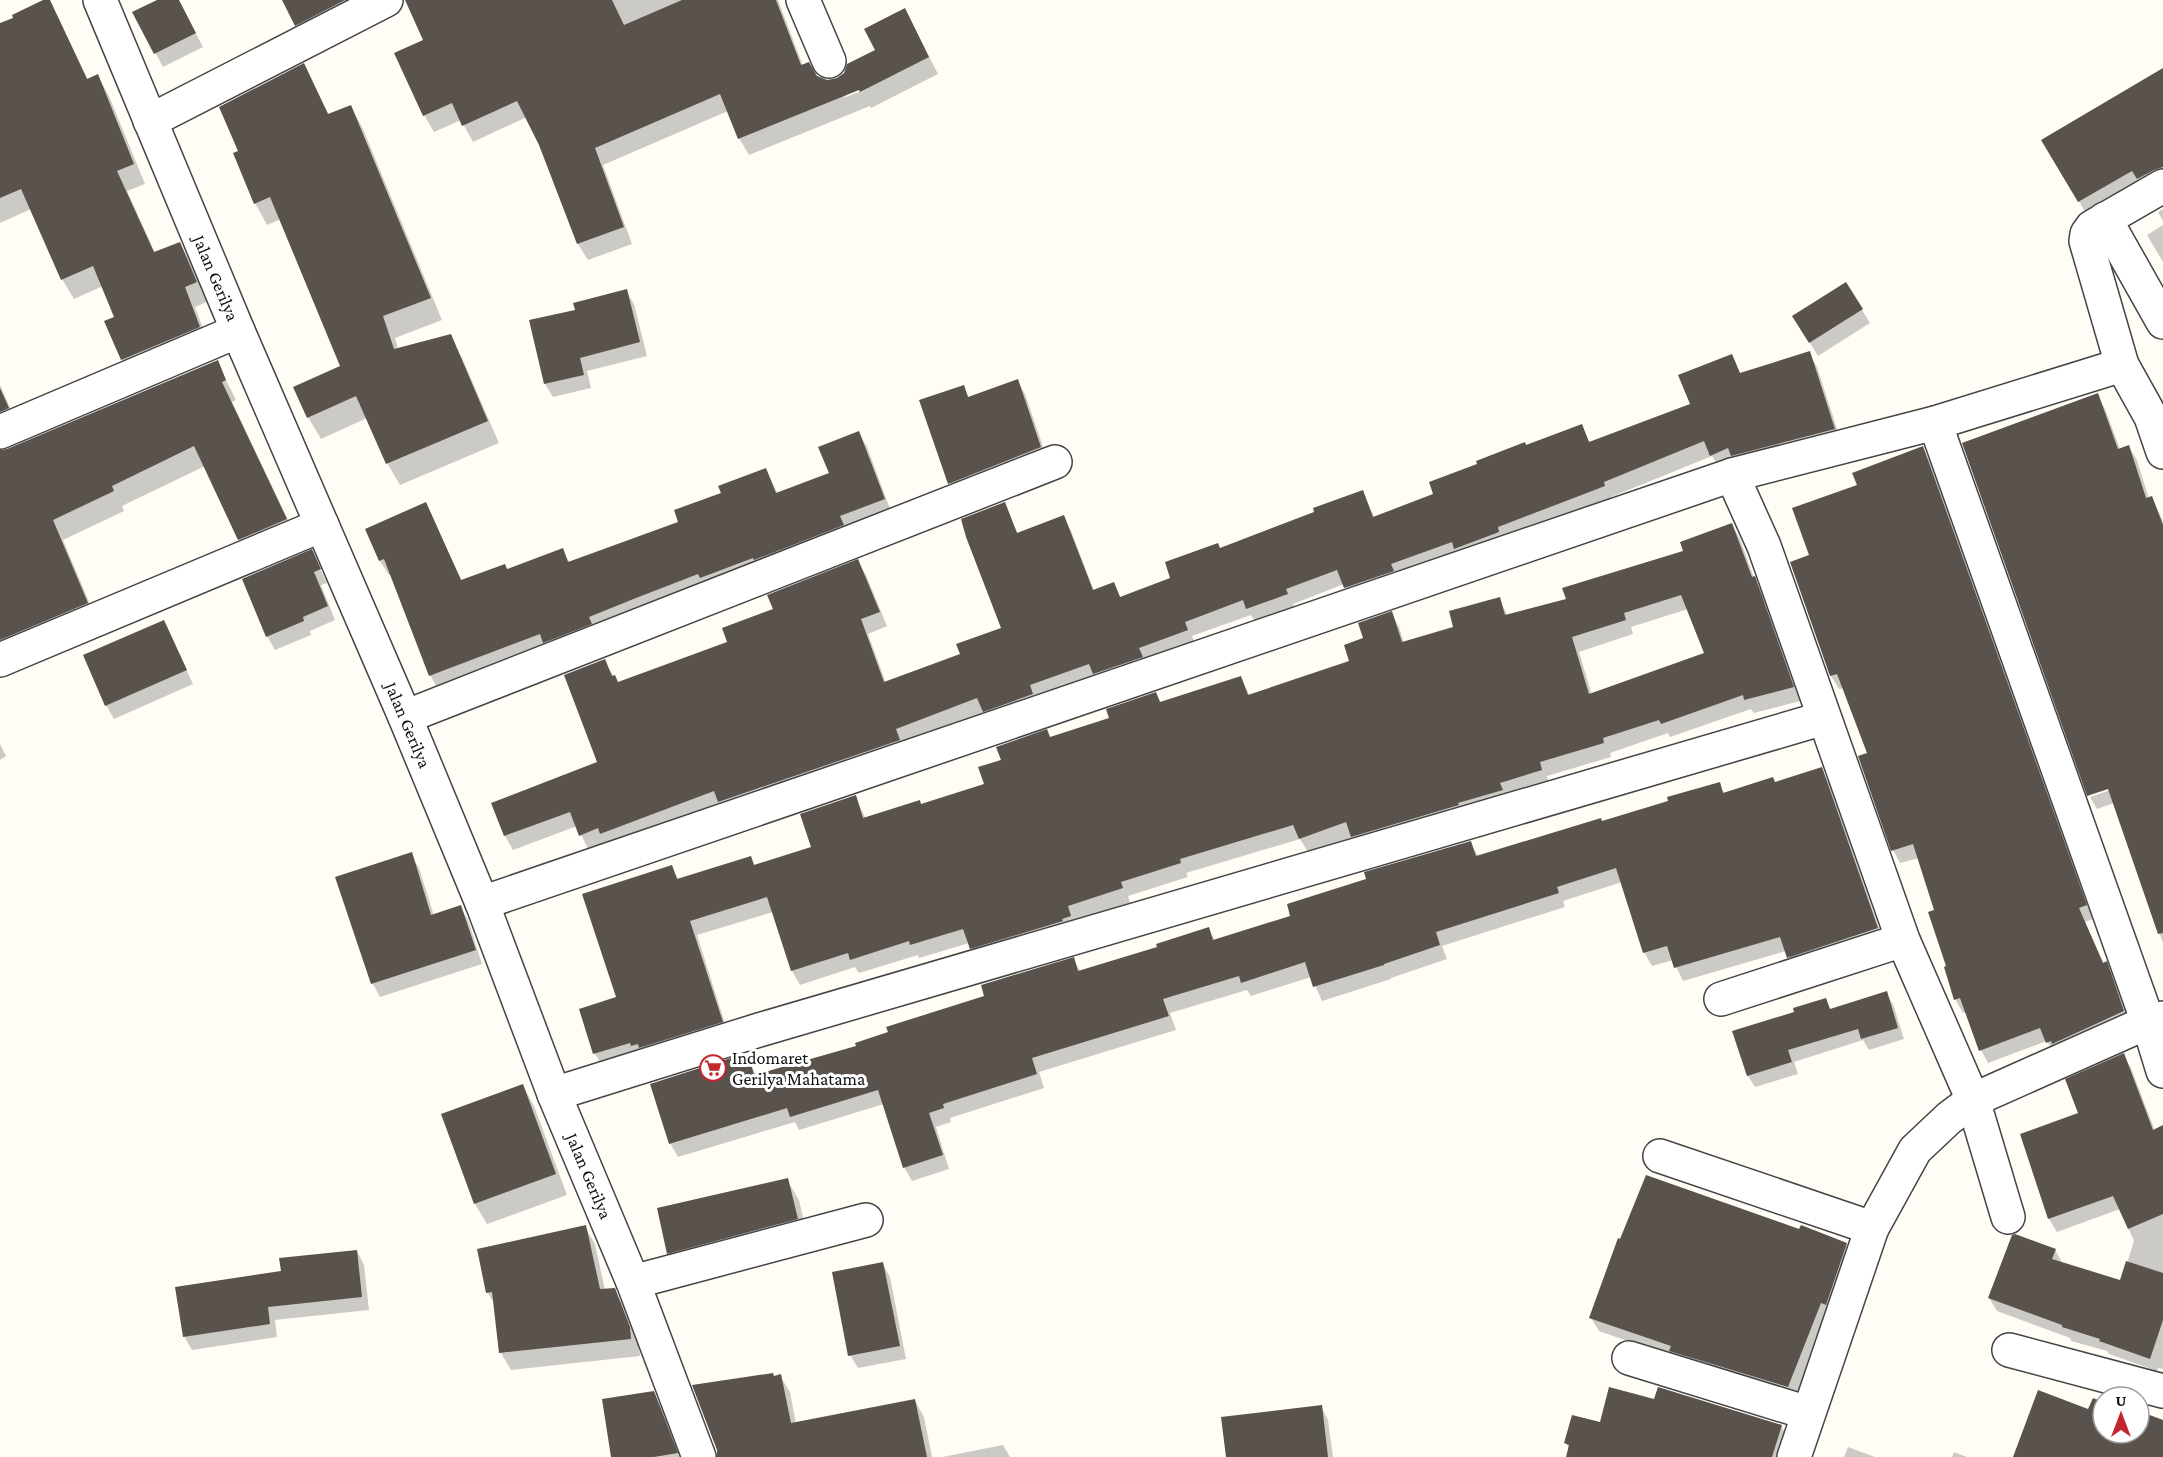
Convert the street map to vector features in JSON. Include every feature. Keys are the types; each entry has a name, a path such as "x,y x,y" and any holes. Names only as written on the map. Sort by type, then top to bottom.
{"street":[{"name":"Jalan Gerilya","path":"100,0 238,331 405,717 482,903 554,1094 633,1282 699,1457"},
{"path":"150,121 386,0"},
{"path":"802,0 829,61"},
{"path":"2163,186 2092,227 2087,234 2086,241 2122,366 2157,414 2163,452"},
{"path":"2105,219 2163,322"},
{"path":"0,432 238,331"},
{"path":"482,903 1732,475 1935,423 2122,366"},
{"path":"1935,423 2156,1020 2163,1071"},
{"path":"405,717 1055,462"},
{"path":"1732,475 1764,546 1903,940 1972,1100 2008,1217"},
{"path":"0,660 322,525"},
{"path":"554,1094 759,1029 1824,718"},
{"path":"1721,999 1903,940"},
{"path":"1794,1457 1872,1228 1915,1150 1972,1100 2156,1020"},
{"path":"1660,1156 1872,1228"},
{"path":"633,1282 866,1220"},
{"path":"2009,1350 2163,1391"},
{"path":"1629,1358 1808,1413"}],"building":[{"path":"43,0 50,0 87,79 98,74 134,164 117,171 154,252 180,242 197,282 185,287 200,327 121,360 104,321 114,317 93,266 61,280 21,189 0,198 0,23"},
{"path":"157,0 179,0 196,33 154,54 132,12"},
{"path":"282,0 345,0 295,26"},
{"path":"405,0 612,0 624,25 682,0 776,0 801,65 809,62 817,76 827,80 837,78 844,73 847,64 875,50 864,29 905,8 929,57 860,92 859,90 738,139 720,94 595,148 624,227 577,244 539,145 517,101 462,126 452,103 423,116 394,53 423,40"},
{"path":"304,63 328,114 351,105 431,298 383,316 394,349 451,334 488,421 386,464 356,396 307,418 293,387 340,366 270,197 254,204 233,153 238,151 219,107"},
{"path":"2163,68 2163,167 2137,179 2132,171 2078,202 2041,140"},
{"path":"1846,282 1863,309 1809,343 1792,316"},
{"path":"627,289 640,342 580,358 584,375 544,384 529,320 575,310 573,303"},
{"path":"1810,351 1835,429 1731,456 1728,448 1710,456 1704,441 1604,482 1605,486 1498,527 1499,532 1454,549 1452,542 1391,564 1394,571 1344,588 1337,570 1286,589 1288,594 1246,609 1243,600 1185,622 1188,630 1139,648 1143,657 1093,674 1089,664 1030,685 1033,694 983,712 977,698 896,729 900,740 718,802 714,791 600,834 598,828 579,836 570,812 504,836 491,803 597,762 564,675 605,659 612,676 615,675 618,682 727,642 722,628 773,609 767,595 858,559 880,612 861,619 884,682 960,654 956,644 1001,628 961,519 1005,502 1017,533 1064,515 1093,590 1114,582 1120,597 1170,578 1165,562 1218,543 1220,548 1314,512 1313,508 1363,490 1373,517 1433,494 1429,482 1477,464 1476,461 1525,442 1526,445 1582,424 1589,442 1690,404 1678,375 1732,354 1740,373"},
{"path":"218,360 226,380 222,382 287,519 238,540 194,446 112,486 114,491 53,520 88,603 0,640 0,450"},
{"path":"1018,379 1041,447 948,484 919,400 964,385 968,397"},
{"path":"0,388 9,408 0,412"},
{"path":"2098,393 2118,449 2129,445 2146,498 2152,496 2163,525 2163,933 2158,934 2108,789 2087,796 1962,443"},
{"path":"859,431 885,499 840,516 844,525 754,560 753,558 700,578 698,574 636,598 589,617 592,624 543,643 540,634 429,676 384,559 379,561 365,529 426,502 461,580 505,564 507,569 563,548 568,562 678,522 674,510 721,493 718,486 766,468 776,493 829,473 818,447"},
{"path":"1923,446 2087,905 2079,908 2103,963 2107,961 2124,1011 2052,1044 2051,1041 2046,1043 2040,1028 1979,1051 1960,998 1954,1000 1944,967 1946,966 1928,912 1934,910 1913,844 1891,851 1858,756 1867,753 1837,674 1830,676 1790,562 1809,555 1792,508 1857,485 1852,473"},
{"path":"1732,523 1752,577 1755,576 1794,687 1744,700 1743,695 1661,724 1659,720 1603,738 1604,743 1540,762 1542,770 1500,783 1503,790 1351,837 1346,822 1299,839 1293,825 1180,859 1181,863 1121,882 1123,888 1068,906 1071,916 1062,919 1063,921 970,949 963,929 910,945 909,941 850,960 848,953 791,971 767,897 690,921 723,1022 639,1048 638,1044 631,1046 630,1043 593,1054 579,1009 616,997 582,894 672,865 677,879 751,856 754,865 811,847 800,814 856,795 863,818 920,800 921,804 984,784 978,767 1001,760 996,747 1047,729 1050,737 1109,718 1106,709 1156,692 1160,702 1241,676 1248,695 1349,661 1344,645 1363,638 1358,623 1392,611 1402,642 1453,627 1449,611 1500,597 1505,615 1566,599 1562,588 1683,551 1680,542","holes":["1681,595 1704,653 1589,694 1572,637 1626,620 1624,613"]},
{"path":"312,549 321,569 314,572 328,606 303,617 304,621 266,637 242,579"},
{"path":"164,620 187,670 105,706 83,655"},
{"path":"1822,767 1878,928 1787,958 1780,937 1674,968 1667,946 1643,953 1616,868 1557,887 1559,893 1436,932 1440,945 1313,987 1305,962 1241,983 1239,976 1163,999 1169,1016 1032,1058 1037,1074 943,1104 944,1108 929,1113 943,1155 903,1168 878,1090 790,1117 787,1108 669,1144 650,1084 734,1057 737,1067 751,1063 754,1075 856,1046 855,1043 888,1032 886,1027 984,996 981,985 1074,957 1078,971 1157,947 1156,944 1209,927 1213,940 1290,916 1287,904 1366,879 1364,872 1471,841 1476,856 1601,818 1602,821 1668,801 1667,797 1720,782 1723,793 1773,777 1775,782"},
{"path":"412,852 431,915 461,905 476,950 371,984 335,877"},
{"path":"1887,991 1898,1028 1861,1039 1858,1029 1788,1050 1792,1062 1747,1076 1732,1031 1794,1012 1793,1008 1826,998 1830,1009"},
{"path":"2124,1053 2153,1130 2163,1125 2163,1214 2128,1229 2113,1196 2048,1219 2020,1134 2078,1113 2065,1079"},
{"path":"523,1084 556,1174 474,1204 441,1114"},
{"path":"1646,1175 1799,1229 1801,1225 1847,1243 1826,1305 1821,1303 1788,1387 1669,1351 1671,1346 1589,1318 1618,1238 1620,1239"},
{"path":"788,1178 798,1219 667,1254 657,1208"},
{"path":"586,1225 600,1289 615,1288 630,1327 631,1339 499,1353 492,1292 486,1293 477,1249"},
{"path":"2015,1234 2056,1249 2052,1259 2120,1280 2126,1261 2163,1273 2163,1320 2150,1359 1988,1298 2012,1235"},
{"path":"357,1250 362,1297 268,1307 270,1324 183,1337 175,1287 281,1271 279,1258"},
{"path":"883,1262 900,1346 848,1356 832,1272"},
{"path":"773,1373 774,1376 781,1374 791,1423 915,1399 927,1457 717,1457 717,1450 692,1385"},
{"path":"1609,1387 1654,1399 1658,1387 1782,1425 1772,1457 1566,1457 1569,1445 1564,1443 1572,1415 1600,1422"},
{"path":"2038,1390 2088,1409 2091,1402 2091,1445 2151,1445 2151,1416 2163,1420 2163,1457 2013,1457"},
{"path":"654,1391 678,1453 654,1457 611,1457 602,1399"},
{"path":"1322,1405 1328,1457 1226,1457 1221,1417"}],"place":[{"name":"Indomaret Gerilya Mahatama","path":"713,1068"}]}
